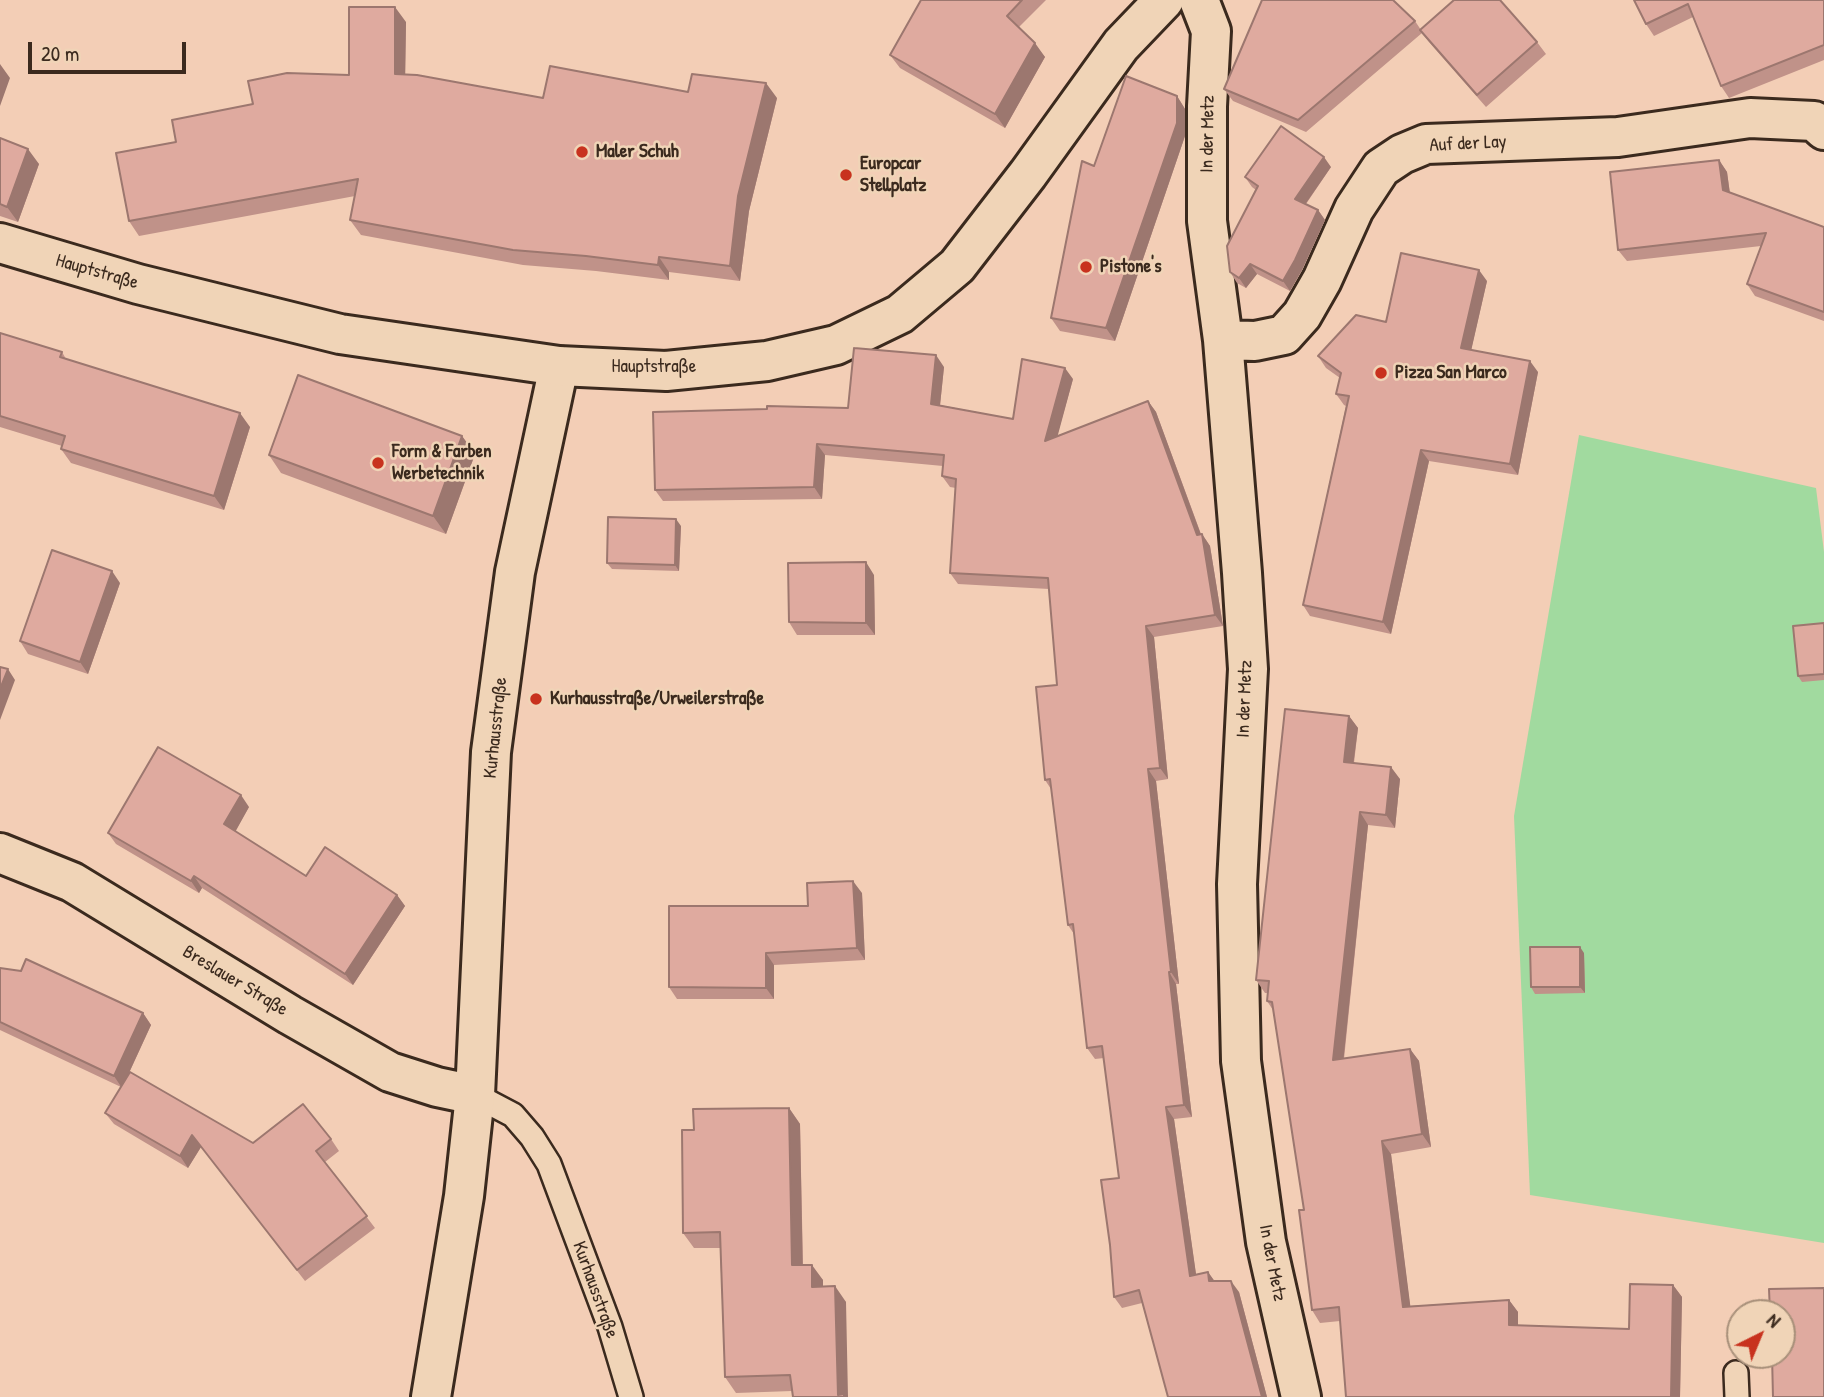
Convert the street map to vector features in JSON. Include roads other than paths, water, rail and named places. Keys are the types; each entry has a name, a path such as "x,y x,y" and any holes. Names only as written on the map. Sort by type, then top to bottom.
{"street":[{"name":"Hauptstraße","path":"0,243 138,284 340,334 559,366 666,371 767,361 836,345 900,314 957,266 1028,174 1121,45 1164,0"},
{"name":"In der Metz","path":"1199,0 1211,31 1207,221 1223,340 1248,669 1237,884 1241,1061 1266,1242 1301,1397"},
{"name":"Auf der Lay","path":"1223,340 1255,341 1284,335 1302,316 1354,209 1381,169 1402,154 1426,144 1618,137 1750,118 1821,122"},
{"name":"Kurhausstraße","path":"431,1397 464,1196 475,1095 491,752 515,572 559,366"},
{"name":"Breslauer Straße","path":"0,853 72,882 290,1016 390,1072 437,1087 475,1095"}],"lane":[{"name":"Kurhausstraße","path":"475,1095 513,1115 532,1137 549,1164 610,1326 631,1397"},
{"path":"1736,1373 1737,1397"}],"place":[{"name":"Maler Schuh","path":"582,152"},
{"name":"Europcar Stellplatz","path":"846,175"},
{"name":"Pistone's","path":"1086,267"},
{"name":"Pizza San Marco","path":"1381,373"},
{"name":"Form & Farben Werbetechnik","path":"378,463"},
{"name":"Kurhausstraße/Urweilerstraße","path":"536,699"}]}
